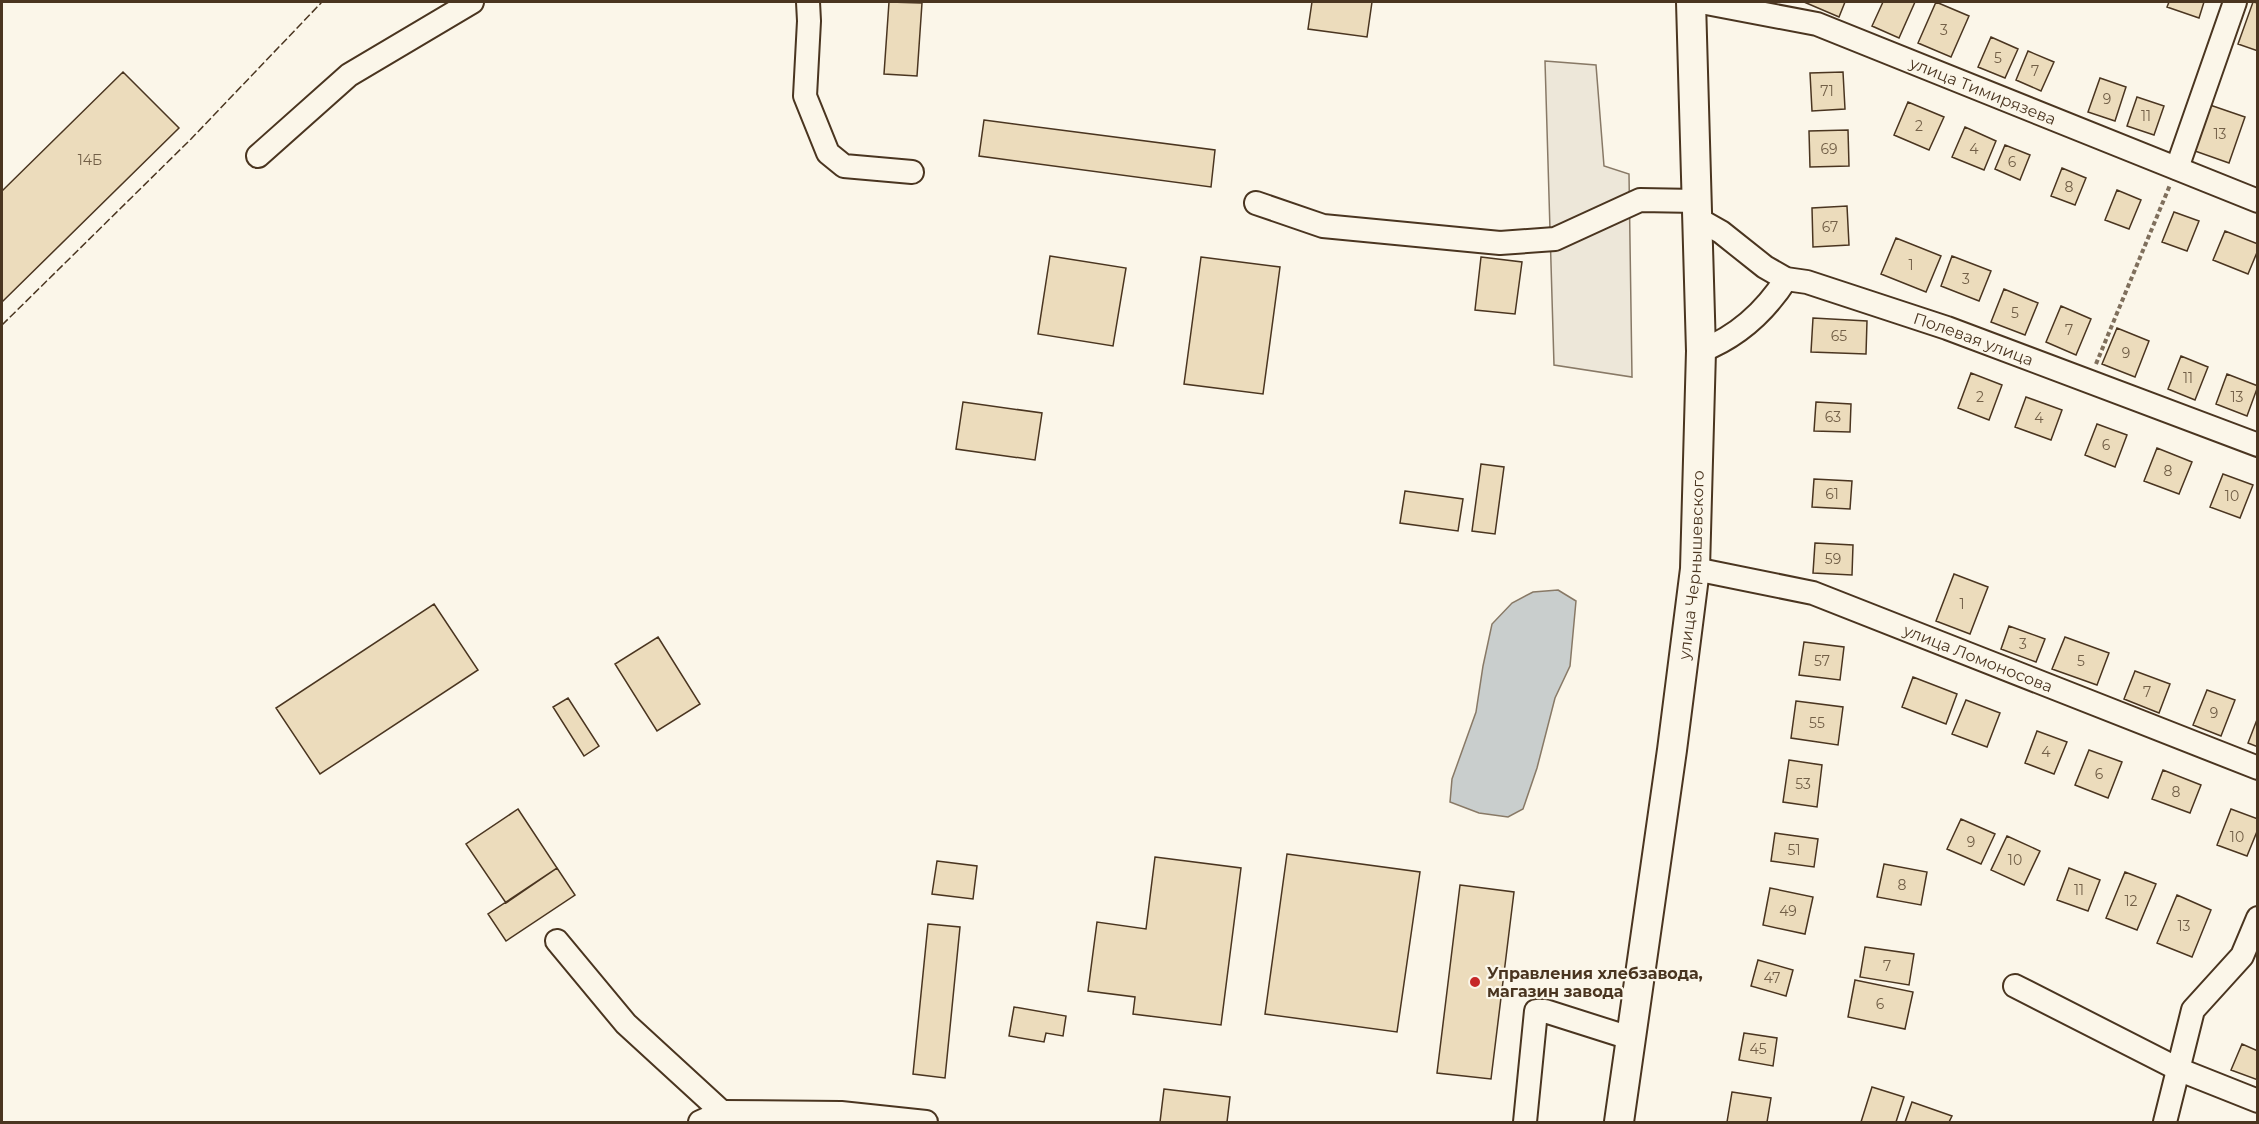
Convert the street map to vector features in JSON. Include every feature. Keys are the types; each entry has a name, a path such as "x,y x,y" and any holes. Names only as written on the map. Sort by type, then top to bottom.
{"main road":[{"name":"улица Чернышевского","path":"1619,1122 1672,750 1695,569 1701,351 1691,2"}],"street":[{"path":"258,156 349,75 472,2"},
{"path":"808,2 805,96 828,153 844,166 912,172"},
{"name":"улица Тимирязева","path":"1701,2 1817,24 2258,201"},
{"path":"2177,168 2235,2"},
{"path":"1256,203 1323,226 1500,243 1555,239 1640,200 1698,210"},
{"name":"Полевая улица","path":"1698,210 1721,232 1765,267 1786,279 1806,282 1947,328 2258,446"},
{"path":"1701,351 1730,338 1760,313 1767,307 1786,279"},
{"name":"улица Ломоносова","path":"1695,569 1814,593 2258,768"},
{"path":"2165,1122 2180,1070 2193,1010 2242,956 2258,918"},
{"path":"557,941 626,1024 722,1112"},
{"path":"2015,986 2180,1070 2258,1101"},
{"path":"1525,1122 1536,1011 1545,1011 1630,1038"},
{"path":"700,1122 722,1112 841,1113 926,1122"}],"path":[{"path":"2089,381 2177,168"}],"shaded area":[{"path":"1545,61 1596,65 1604,166 1629,174 1632,377 1554,365"},
{"path":"1558,590 1576,601 1570,666 1555,698 1537,768 1523,809 1508,817 1479,813 1450,802 1452,779 1476,712 1492,624 1512,603 1533,592"}],"building":[{"path":"889,2 922,3 917,76 884,74"},
{"path":"1312,2 1372,2 1367,37 1308,29"},
{"path":"1804,2 1845,2 1839,17"},
{"path":"1883,2 1915,2 1899,38 1872,26"},
{"path":"1936,2 1969,16 1951,57 1918,43"},
{"path":"2169,2 2204,2 2199,18 2167,7"},
{"path":"2253,2 2258,3 2258,51 2238,44"},
{"path":"1991,37 2018,49 2005,78 1978,67"},
{"path":"2028,51 2054,62 2041,91 2016,80"},
{"path":"123,72 179,128 2,302 2,191"},
{"path":"1843,72 1845,109 1812,111 1810,73"},
{"path":"2100,78 2126,87 2115,121 2088,112"},
{"path":"2137,97 2164,106 2154,135 2127,126"},
{"path":"1908,102 1944,117 1929,150 1894,135"},
{"path":"2210,105 2245,117 2229,163 2195,151"},
{"path":"984,120 1215,150 1211,187 979,156"},
{"path":"1965,127 1996,141 1984,170 1952,157"},
{"path":"1848,130 1849,166 1810,167 1809,131"},
{"path":"2005,145 2030,155 2020,180 1995,169"},
{"path":"2062,168 2086,178 2075,205 2051,196"},
{"path":"2117,190 2141,200 2129,229 2105,220"},
{"path":"1847,206 1849,245 1813,247 1812,208"},
{"path":"2174,212 2199,221 2187,251 2162,242"},
{"path":"2225,231 2258,244 2258,250 2248,274 2213,260"},
{"path":"1896,238 1941,256 1926,292 1881,274"},
{"path":"1050,256 1126,268 1113,346 1038,334"},
{"path":"1952,256 1991,271 1979,301 1941,286"},
{"path":"1201,257 1280,267 1263,394 1184,384"},
{"path":"1481,257 1522,262 1515,314 1475,310"},
{"path":"2004,289 2038,303 2025,335 1991,322"},
{"path":"2061,306 2091,319 2076,355 2046,342"},
{"path":"1813,318 1867,321 1866,354 1811,352"},
{"path":"2117,328 2149,341 2135,377 2102,364"},
{"path":"2181,356 2208,367 2195,400 2168,389"},
{"path":"1971,373 2002,385 1989,420 1958,408"},
{"path":"2227,374 2258,386 2247,416 2216,404"},
{"path":"2026,397 2062,410 2051,440 2015,427"},
{"path":"963,402 1042,413 1035,460 956,449"},
{"path":"1816,402 1851,404 1850,432 1814,431"},
{"path":"2097,424 2127,435 2115,467 2085,455"},
{"path":"2157,448 2192,462 2179,494 2144,481"},
{"path":"1481,464 1504,467 1495,534 1472,531"},
{"path":"2223,474 2253,485 2240,518 2210,507"},
{"path":"1814,479 1852,481 1850,509 1812,507"},
{"path":"1405,491 1463,499 1458,531 1400,523"},
{"path":"1815,543 1853,545 1852,575 1813,573"},
{"path":"1954,574 1988,587 1970,634 1936,621"},
{"path":"434,604 478,670 320,774 276,708"},
{"path":"2009,626 2045,639 2036,662 2001,649"},
{"path":"658,637 700,704 657,731 615,664"},
{"path":"2065,637 2109,653 2097,685 2052,669"},
{"path":"1804,642 1844,647 1840,680 1799,675"},
{"path":"2135,671 2170,684 2159,713 2124,699"},
{"path":"1913,677 1957,694 1946,724 1902,707"},
{"path":"2207,690 2235,700 2221,736 2193,725"},
{"path":"568,698 599,746 584,756 553,707"},
{"path":"1966,700 2000,713 1987,747 1952,734"},
{"path":"1796,701 1843,707 1838,745 1791,738"},
{"path":"2258,717 2258,747 2248,743"},
{"path":"2037,731 2067,742 2054,774 2025,763"},
{"path":"2089,750 2122,762 2108,798 2075,785"},
{"path":"1789,760 1822,765 1817,807 1783,802"},
{"path":"2163,770 2201,785 2190,813 2152,799"},
{"path":"518,809 557,868 506,903 466,844"},
{"path":"2231,809 2258,819 2258,829 2247,856 2217,845"},
{"path":"1961,819 1995,834 1981,864 1947,849"},
{"path":"1775,833 1818,839 1814,867 1771,861"},
{"path":"2007,836 2040,851 2024,885 1991,870"},
{"path":"1287,854 1420,872 1397,1032 1265,1014"},
{"path":"1155,857 1241,868 1221,1025 1133,1014 1135,997 1088,991 1097,922 1146,929"},
{"path":"937,861 977,866 973,899 932,894"},
{"path":"1884,864 1927,872 1921,905 1877,897"},
{"path":"557,868 575,895 506,941 488,914"},
{"path":"2069,868 2100,880 2088,911 2057,900"},
{"path":"2125,872 2156,884 2137,930 2106,918"},
{"name":"Управления хлебзавода, магазин завода","path":"1460,885 1514,892 1491,1079 1437,1073"},
{"path":"1770,888 1813,897 1805,934 1763,925"},
{"path":"2177,895 2211,910 2192,957 2157,943"},
{"path":"928,924 960,927 945,1078 913,1074"},
{"path":"1865,947 1914,954 1909,985 1860,977"},
{"path":"1758,960 1793,970 1786,996 1751,986"},
{"path":"1855,980 1913,992 1905,1029 1848,1017"},
{"path":"1014,1007 1066,1016 1063,1036 1046,1033 1044,1042 1009,1036"},
{"path":"1744,1033 1777,1038 1773,1066 1739,1060"},
{"path":"2242,1044 2258,1051 2258,1080 2231,1070"},
{"path":"1872,1087 1904,1097 1896,1122 1861,1122"},
{"path":"1164,1089 1230,1097 1227,1122 1160,1122"},
{"path":"1732,1092 1771,1098 1767,1122 1727,1122"},
{"path":"1912,1102 1952,1116 1949,1122 1905,1122"}],"fence":[{"path":"2,325 191,139 320,2"}],"place":[{"name":"Управления хлебзавода, магазин завода","path":"1475,982"}]}
